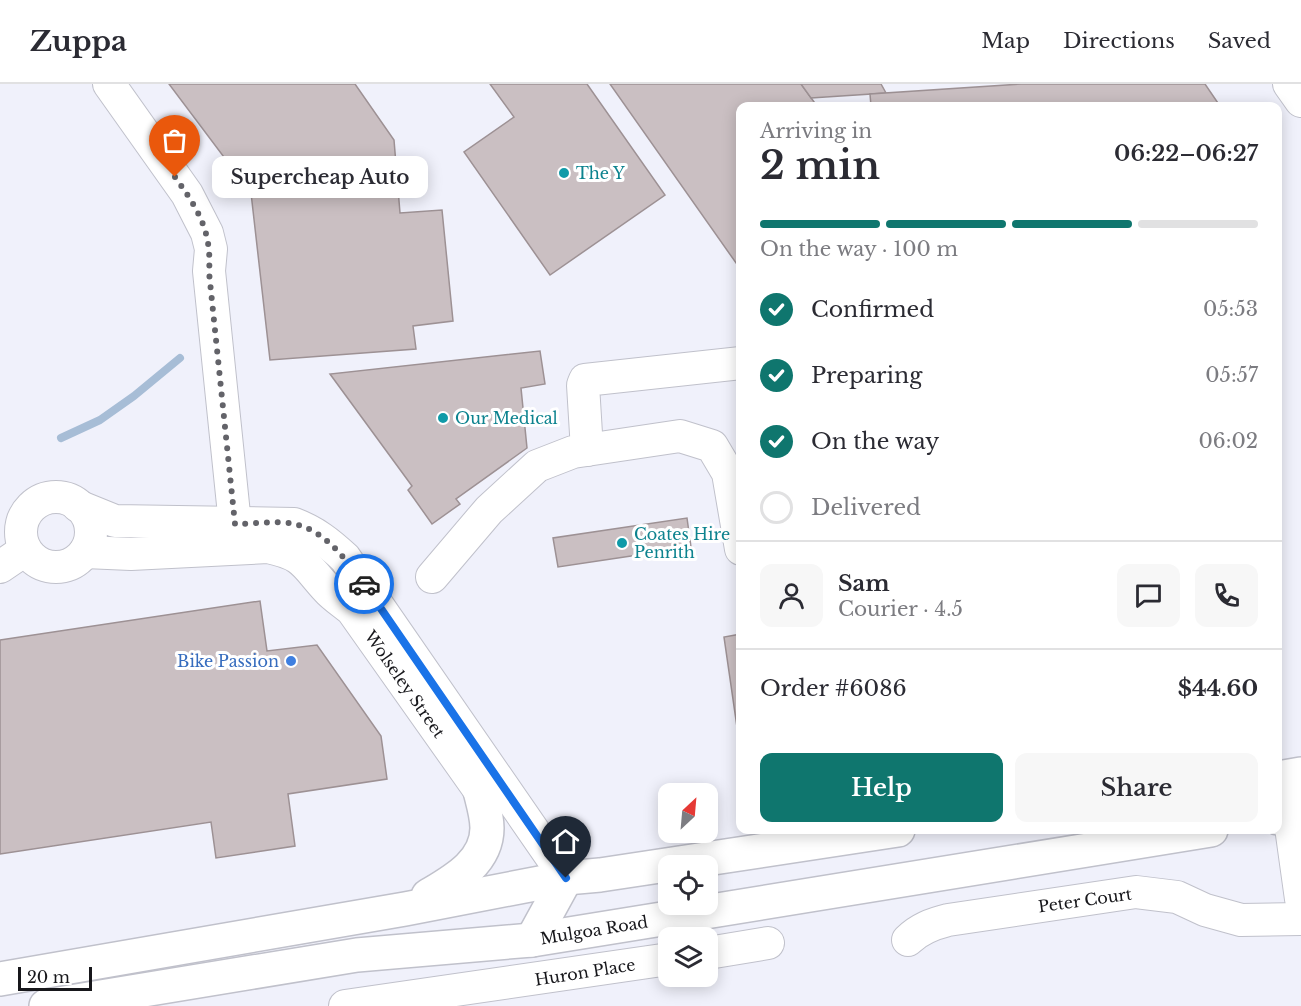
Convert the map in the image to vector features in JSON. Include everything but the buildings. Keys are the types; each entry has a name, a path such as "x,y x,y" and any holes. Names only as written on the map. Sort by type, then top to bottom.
{"main road":[{"path":"405,909 464,875 480,854 487,830 480,791"},
{"path":"0,979 405,909 566,878 600,875 872,834"},
{"name":"Mulgoa Road","path":"46,1006 357,955 532,940 1186,834"},
{"path":"532,940 566,878"}],"street":[{"path":"109,84 187,194 207,233 211,249 209,272 235,524"},
{"path":"1289,84 1301,101"},
{"path":"587,450 583,385 585,380 736,364"},
{"path":"432,577 489,510 537,466 573,452 680,436 712,446 728,473 736,520"},
{"path":"50,498 60,498 78,506 89,523 91,533 85,552 66,566 54,567 33,559 25,550 21,539 21,527 25,516 32,507 50,498"},
{"name":"Wolseley Street","path":"78,506 115,521 294,524 313,531 345,558 566,878"},
{"name":"Wolseley Street","path":"85,552 131,554 268,547 298,557 310,567 327,590 352,610 480,791"},
{"path":"0,567 25,550"},
{"path":"1288,776 1290,816 1301,899"},
{"name":"Peter Court","path":"908,940 915,933 930,925 948,920 1136,892 1178,897 1205,910 1241,920 1301,919"},
{"path":"718,951 768,943"},
{"name":"Huron Place","path":"345,1006 503,996 658,961"}],"waterway":[{"path":"61,438 100,420 134,396 180,358"}],"way so far":[{"path":"175,177 187,194 207,233 211,249 209,272 235,524 294,524 313,531 345,558 364,584"}],"place":[{"name":"The Y","path":"564,173"},
{"name":"Supercheap Auto","path":"175,177"},
{"name":"Our Medical","path":"443,418"},
{"name":"Coates Hire Penrith","path":"622,543"},
{"name":"Bike Passion","path":"291,661"}],"route":[{"path":"364,584 566,878"}]}
